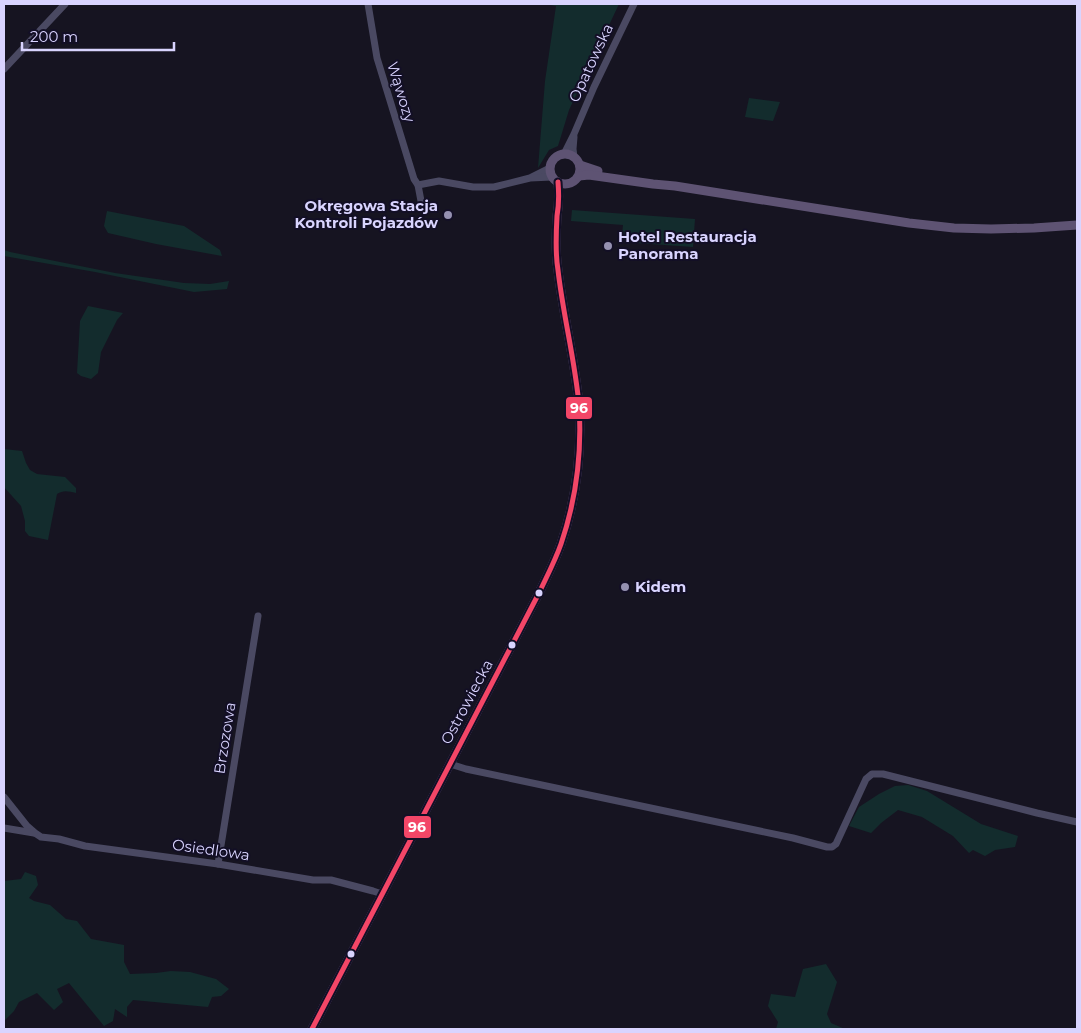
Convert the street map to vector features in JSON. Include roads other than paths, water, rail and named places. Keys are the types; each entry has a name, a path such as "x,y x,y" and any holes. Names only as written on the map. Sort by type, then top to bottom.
{"main road":[{"path":"559,203 553,176 552,160 560,154 568,154 574,157 580,165 598,171 660,180 674,186"},
{"path":"579,176 580,165"},
{"path":"559,203 568,184 579,176 589,175 674,186 927,225 991,229 1077,225"},
{"path":"553,176 568,184"},
{"name":"Ostrowiecka","path":"312,1029 540,592 558,552 567,523 579,460 580,420 577,390 557,268 559,203"}],"street":[{"path":"4,69 65,4"},
{"name":"Wąwozy","path":"368,4 377,58 401,139 418,185 421,201"},
{"name":"Opatowska","path":"564,154 634,4"},
{"name":"Opatowska","path":"574,134 574,157"},
{"path":"418,185 439,181 473,187 494,186 530,178 553,176"},
{"name":"Brzozowa","path":"218,864 258,616"},
{"path":"450,764 466,770 793,838 827,847 832,847 836,844 866,779 872,774 884,774 1077,822"},
{"path":"4,797 35,833"},
{"name":"Osiedlowa","path":"4,828 35,833 85,846 218,864 312,880 331,880 382,894"}],"place":[{"name":"Okręgowa Stacja Kontroli Pojazdów","path":"448,215"},
{"name":"Hotel Restauracja Panorama","path":"608,246"},
{"name":"Kidem","path":"625,587"}]}
